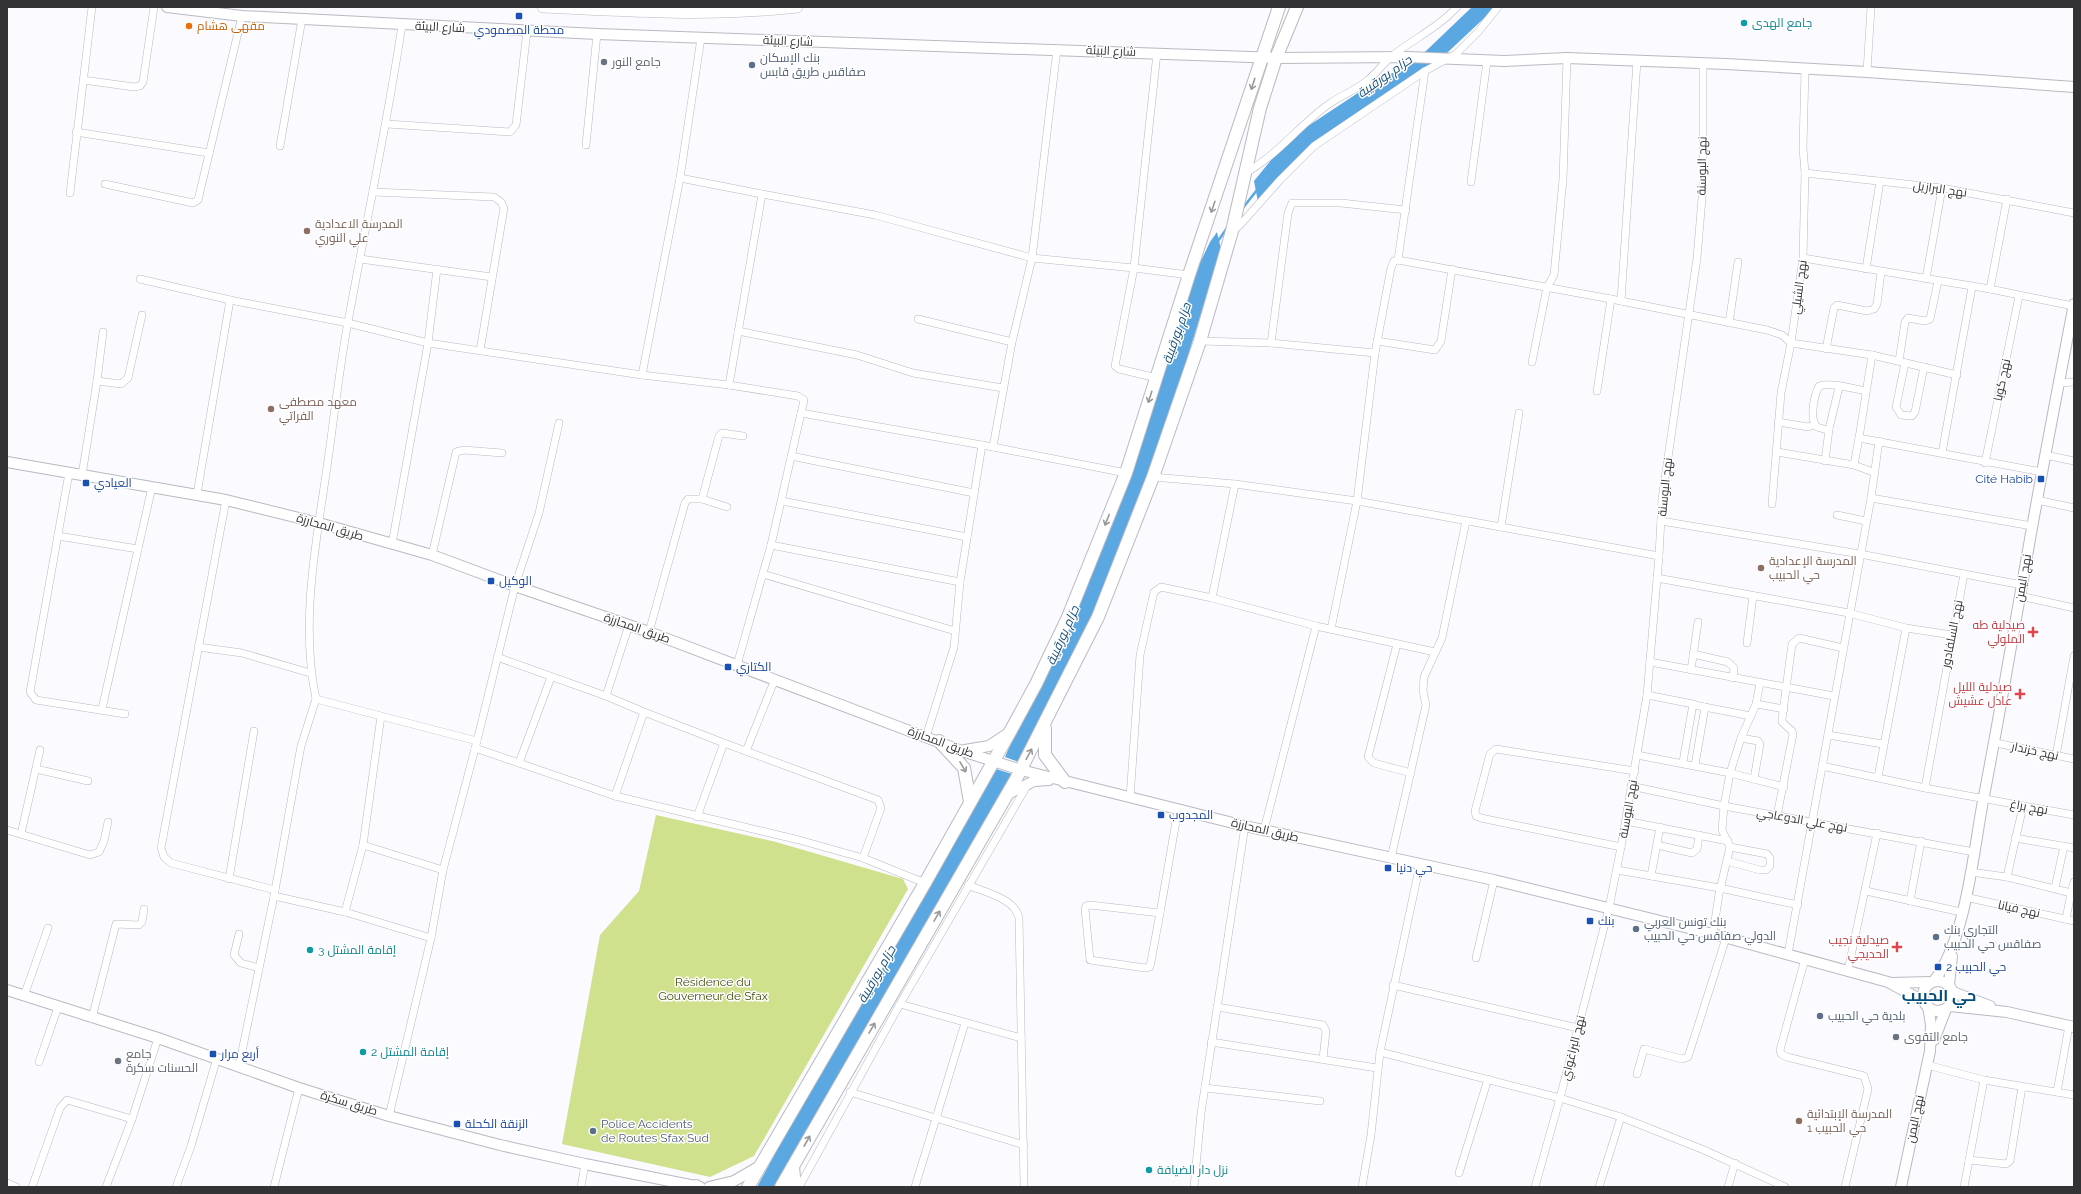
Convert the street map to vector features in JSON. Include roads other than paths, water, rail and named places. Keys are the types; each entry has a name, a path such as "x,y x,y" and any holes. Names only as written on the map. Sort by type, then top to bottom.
{"highway":[{"path":"748,1187 925,883 970,802 996,761 1036,684 1068,617 1126,473 1261,57 1279,7"},
{"path":"781,1187 1008,794 1019,769 1046,722 1098,617 1153,477 1200,341 1232,231 1260,108 1276,58 1297,7"},
{"path":"1046,722 1044,736 1045,755 1059,781"},
{"path":"939,742 964,768 970,802"},
{"path":"792,1167 795,1187"}],"main road":[{"name":"شارع البيئة","path":"168,7 242,16 597,34 1057,49 1276,58 1408,57 1487,60 1567,58 1726,64 1867,72 2074,87"},
{"path":"543,7 752,12 797,7"},
{"name":"نهج اليمن","path":"1932,982 1943,969 1953,946 1965,897 1996,743 2032,526 2074,305"},
{"name":"طريق المحارزة","path":"7,462 82,476 197,494 319,523 432,555 515,586 649,632 962,751 1059,781 1245,826 1494,880 1713,934 1888,982 1926,1004"},
{"path":"962,751 985,747 1010,732"},
{"path":"1008,794 1040,780 1059,781"},
{"name":"نهج اليمن","path":"1951,989 1953,946"},
{"path":"2007,1012 1951,989 1940,981 1932,982 1924,993 1926,1004 1936,1010 1948,1007 2007,1012 2072,1027"},
{"name":"طريق المحارزة","path":"1888,982 1932,982"},
{"path":"1948,1007 1953,997 1951,989"},
{"name":"طريق سكرة","path":"7,990 158,1038 299,1088 389,1116 500,1145 585,1164 662,1184 698,1187"},
{"name":"نهج اليمن","path":"1901,1187 1930,1051 1931,1025 1926,1004"},
{"name":"نهج اليمن","path":"1930,1051 1948,1007"},
{"path":"709,1187 734,1181 760,1166"}],"street":[{"path":"70,194 76,132 92,7"},
{"path":"83,80 134,87 140,86 143,82 154,7"},
{"path":"1244,173 1261,164 1298,129 1330,104 1366,82 1378,72 1391,57 1442,23 1457,7"},
{"path":"1232,231 1314,146 1470,40 1498,7"},
{"path":"1867,72 1871,7"},
{"path":"105,184 193,203 198,200 201,195 209,153 242,16"},
{"path":"280,146 302,19"},
{"path":"239,1066 275,893 301,746 316,699 310,673 309,616 319,523 348,323 387,124 402,25"},
{"path":"387,124 510,132 516,125 527,30"},
{"path":"586,145 597,34"},
{"path":"642,375 680,178 701,38"},
{"path":"993,447 1012,342 1032,258 1057,49"},
{"path":"1157,54 1134,268 1115,366 1119,369 1157,378"},
{"path":"1532,362 1547,287 1554,275 1562,186 1567,58"},
{"path":"1470,182 1487,60"},
{"path":"1621,301 1637,61"},
{"name":"نهج البوسنة","path":"1609,908 1622,847 1647,695 1659,556 1662,499 1690,315 1697,258 1703,186 1703,64"},
{"name":"نهج الشيلي","path":"1772,504 1781,393 1791,343 1803,258 1805,173 1802,148 1805,69"},
{"path":"1398,260 1425,71"},
{"path":"76,132 209,153"},
{"name":"نهج البرازيل","path":"1805,173 1942,188 2007,199 2074,213"},
{"path":"680,178 874,215 1032,258 1190,275"},
{"path":"1866,269 1880,181"},
{"path":"1926,279 1942,188"},
{"path":"373,192 494,197 501,202 504,208 480,351"},
{"path":"729,385 762,194"},
{"path":"1990,289 2007,199"},
{"path":"1271,343 1288,213 1292,203 1341,203 1406,210"},
{"path":"1803,258 1990,289 2019,296 2074,305"},
{"path":"360,259 492,277"},
{"path":"1331,629 1357,501 1375,353 1391,268 1394,261 1398,260 1452,269 1621,301 1782,335 1791,343 1872,355 1957,375"},
{"path":"1729,323 1738,262"},
{"path":"392,544 428,343 437,269"},
{"path":"1377,341 1435,350 1439,347 1452,269"},
{"path":"1826,349 1834,308 1838,305 1867,311 1874,309 1877,304 1881,272"},
{"path":"140,278 230,300 348,323 428,343 642,375 729,385 801,397 804,400 782,501 738,665"},
{"path":"1924,367 1915,412 1912,416 1901,415 1896,407 1902,362 1905,322 1908,318 1925,321 1930,319 1938,281"},
{"path":"1942,453 1972,287"},
{"name":"نهج كوبا","path":"1985,463 2019,296"},
{"path":"1597,391 1610,299"},
{"path":"197,494 230,300"},
{"path":"97,381 121,384 128,378 142,314"},
{"path":"918,319 1012,342"},
{"path":"738,331 857,355 913,373 1003,388"},
{"path":"82,476 103,332"},
{"path":"1200,341 1271,343 1375,353"},
{"path":"1854,466 1860,438 1872,355"},
{"path":"2059,384 2074,382"},
{"path":"1829,429 1821,429 1814,424 1813,414 1820,386 1866,391"},
{"path":"1825,461 1829,429 1839,387"},
{"path":"801,413 993,447 1126,473"},
{"path":"1501,527 1519,413"},
{"path":"1778,422 1808,427 1814,424"},
{"path":"389,1116 431,938 443,870 515,586 539,513 559,423"},
{"path":"702,499 719,436 726,432 743,436"},
{"path":"1860,438 1942,453 1985,463 2042,472"},
{"path":"1788,954 1871,498 1879,441"},
{"path":"926,737 954,647 954,631 960,582 982,445"},
{"path":"432,555 456,452 464,450 502,454"},
{"path":"1777,452 1854,466 1874,472"},
{"path":"2045,455 2074,461"},
{"path":"791,456 974,493"},
{"path":"69,473 30,692 36,700 102,709 125,714"},
{"path":"1153,477 1235,484 1357,501 1659,556"},
{"path":"1212,598 1235,484"},
{"path":"102,709 152,487"},
{"path":"1871,498 2032,526"},
{"path":"649,632 685,503 688,499 702,499 728,507"},
{"path":"226,500 161,848 164,857 171,863 431,938"},
{"path":"2037,500 2074,508"},
{"path":"782,501 967,537"},
{"path":"1836,515 1866,521"},
{"path":"1391,858 1426,705 1423,691 1424,676 1434,652 1442,638 1466,520"},
{"path":"1661,521 1860,554 2022,585"},
{"path":"58,536 138,549"},
{"path":"771,545 960,582"},
{"path":"763,574 954,631"},
{"name":"نهج السلفادور","path":"1924,788 1964,574"},
{"path":"1657,578 1849,613 1906,628 1952,635"},
{"path":"1130,798 1140,655 1154,592 1161,587 1212,598 1316,626 1434,652"},
{"path":"1747,643 1753,596"},
{"path":"2020,596 2074,608"},
{"path":"1691,670 1698,622"},
{"path":"606,696 629,625"},
{"path":"1264,830 1316,626"},
{"path":"1878,777 1906,628"},
{"path":"1777,816 1784,787 1793,734 1792,731 1782,722 1790,651 1795,640 1799,638 1843,648"},
{"path":"1396,644 1368,757 1374,763 1411,773"},
{"path":"198,647 242,654 310,673"},
{"path":"1693,654 1728,662 1734,668 1733,678"},
{"path":"2056,756 2074,656"},
{"path":"497,657 606,696 746,752 878,800 881,808 863,858"},
{"path":"1650,662 1834,696"},
{"path":"519,763 551,676"},
{"path":"746,752 775,679"},
{"path":"1713,934 1729,844 1722,830 1724,806 1730,773 1741,738 1756,704 1760,683"},
{"path":"1647,695 1692,702 1694,705 1751,716"},
{"path":"316,699 476,744 519,763 615,796 697,817 784,836 863,858 925,883"},
{"path":"1756,704 1784,709"},
{"path":"1683,762 1694,705"},
{"path":"1695,765 1705,707"},
{"path":"615,796 644,712"},
{"path":"345,912 363,845 380,716"},
{"path":"229,879 254,731"},
{"path":"1828,735 1883,744"},
{"path":"1741,738 1758,741 1760,744 1754,779"},
{"path":"697,817 724,743"},
{"name":"نهج خزندار","path":"1996,743 2074,760"},
{"path":"1622,847 1481,818 1476,816 1475,811 1490,754 1496,749 1635,771"},
{"path":"21,834 40,750"},
{"path":"1637,755 1683,762 1784,787"},
{"name":"نهج براغ","path":"1822,766 1924,788 2074,815"},
{"path":"36,769 88,780"},
{"path":"799,1187 850,1092 900,1004 968,885 1029,784"},
{"name":"نهج علي الدوعاجي","path":"1631,786 1724,806 1921,841 1974,852"},
{"path":"2007,877 2023,806"},
{"path":"1160,914 1086,906 1089,959 1145,968 1150,967 1160,914 1178,810"},
{"path":"1626,821 1699,835 1729,844 1762,851 1770,858 1770,866 1766,870 1760,870 1727,860"},
{"path":"7,830 90,855 96,855 104,841 108,822"},
{"path":"1194,1187 1211,1042 1245,826"},
{"path":"1651,876 1660,827"},
{"path":"1848,970 1866,891 1877,833"},
{"path":"1657,845 1692,853 1697,849 1699,835"},
{"path":"2015,838 2074,848"},
{"path":"1910,901 1921,841"},
{"path":"363,845 443,870"},
{"path":"2055,888 2064,846"},
{"path":"1362,1187 1371,1135 1377,1068 1393,986 1420,864"},
{"path":"1617,870 1720,888 1798,905"},
{"path":"1970,872 2007,877 2070,892"},
{"path":"1476,958 1494,880"},
{"path":"2066,919 2070,892 2074,882"},
{"path":"968,885 1006,901 1014,906 1018,914 1024,1187"},
{"path":"1866,891 1961,912"},
{"name":"نهج فيانا","path":"1965,897 2074,921"},
{"name":"نهج البراغواي","path":"1535,1187 1560,1098 1609,908"},
{"path":"92,1018 116,924 140,925 142,922 144,909"},
{"path":"24,996 48,928"},
{"path":"239,934 234,955 241,963 259,968"},
{"path":"1637,1074 1642,1052 1646,1048 1682,1059 1688,1057 1726,938"},
{"path":"1805,959 1780,1050 1781,1054 1787,1057 1864,1076 1868,1089 1845,1187"},
{"path":"1393,986 1578,1028"},
{"path":"900,1004 1021,1038"},
{"path":"39,1062 58,1007"},
{"path":"1217,1007 1323,1025 1326,1031 1323,1060"},
{"path":"915,1187 965,1023"},
{"path":"2057,1092 2072,1027"},
{"path":"106,1187 132,1119 158,1038"},
{"path":"1211,1042 1377,1068"},
{"path":"1380,1052 1560,1098 1621,1117 1735,1163 1785,1187"},
{"path":"176,1187 191,1146 217,1058"},
{"path":"1927,1065 1984,1080 2074,1095"},
{"path":"1459,1173 1488,1079"},
{"path":"1964,1187 1984,1080"},
{"path":"1969,1160 2006,1164 2010,1161 2022,1087"},
{"path":"274,1187 299,1088"},
{"path":"1205,1088 1320,1101"},
{"path":"850,1092 1024,1145"},
{"path":"32,1187 60,1108 67,1100 132,1119"},
{"path":"1599,1187 1621,1117"},
{"path":"1728,1187 1735,1163"},
{"path":"581,1187 585,1164"},
{"path":"7,1183 16,1187"}],"water":[{"path":"1472,7 1496,7 1448,52 1321,140 1258,202 1254,181 1277,153 1308,126 1379,79 1404,68 1427,50"},
{"path":"1217,232 1221,249 1164,433 1088,627 1019,762 1005,757 1131,471 1199,265 1210,242"},
{"path":"996,769 1012,774 994,808 776,1187 757,1187 803,1102"}],"waterway":[{"name":"حزام بورقيبة","path":"1242,209 1257,190"},
{"name":"حزام بورقيبة","path":"1218,241 1227,228"}],"place":[{"name":"محطة المصمودي","path":"519,16"},
{"name":"جامع الهدى","path":"1744,23"},
{"name":"مقهى هشام","path":"189,26"},
{"name":"جامع النور","path":"604,62"},
{"name":"بنك الإسكان صفاقس طريق قابس","path":"752,65"},
{"name":"المدرسة الاعدادية علي النوري","path":"307,231"},
{"name":"معهد مصطفى الفراتي","path":"271,409"},
{"name":"Cité Habib","path":"2041,479"},
{"name":"العيادي","path":"86,483"},
{"name":"المدرسة الإعدادية حي الحبيب","path":"1761,568"},
{"name":"الوكيل","path":"491,581"},
{"name":"صيدلية طه الملولي","path":"2033,632"},
{"name":"الكتاري","path":"728,667"},
{"name":"صيدلية الليل عادل عشيش","path":"2020,694"},
{"name":"المجدوب","path":"1161,815"},
{"name":"حي دنيا","path":"1388,868"},
{"name":"بنك","path":"1590,921"},
{"name":"بنك تونس العربي الدولي صفاقس حي الحبيب","path":"1636,929"},
{"name":"التجاري بنك صفاقس حي الحبيب","path":"1936,937"},
{"name":"صيدلية نجيب الحديجي","path":"1897,947"},
{"name":"إقامة المشتل 3","path":"310,950"},
{"name":"حي الحبيب 2","path":"1938,967"},
{"name":"بلدية حي الحبيب","path":"1820,1016"},
{"name":"جامع التقوى","path":"1896,1037"},
{"name":"إقامة المشتل 2","path":"363,1052"},
{"name":"أربع مرار","path":"213,1054"},
{"name":"جامع الحسنات سكرة","path":"118,1061"},
{"name":"المدرسة الإبتدائية حي الحبيب 1","path":"1799,1121"},
{"name":"الزنقة الكحلة","path":"457,1124"},
{"name":"Police Accidents de Routes Sfax Sud","path":"593,1131"},
{"name":"نزل دار الضيافة","path":"1149,1170"}],"district":[{"name":"حي الحبيب","path":"1939,995"}],"park label":[{"name":"Résidence du Gouverneur de Sfax","path":"713,989"}]}
